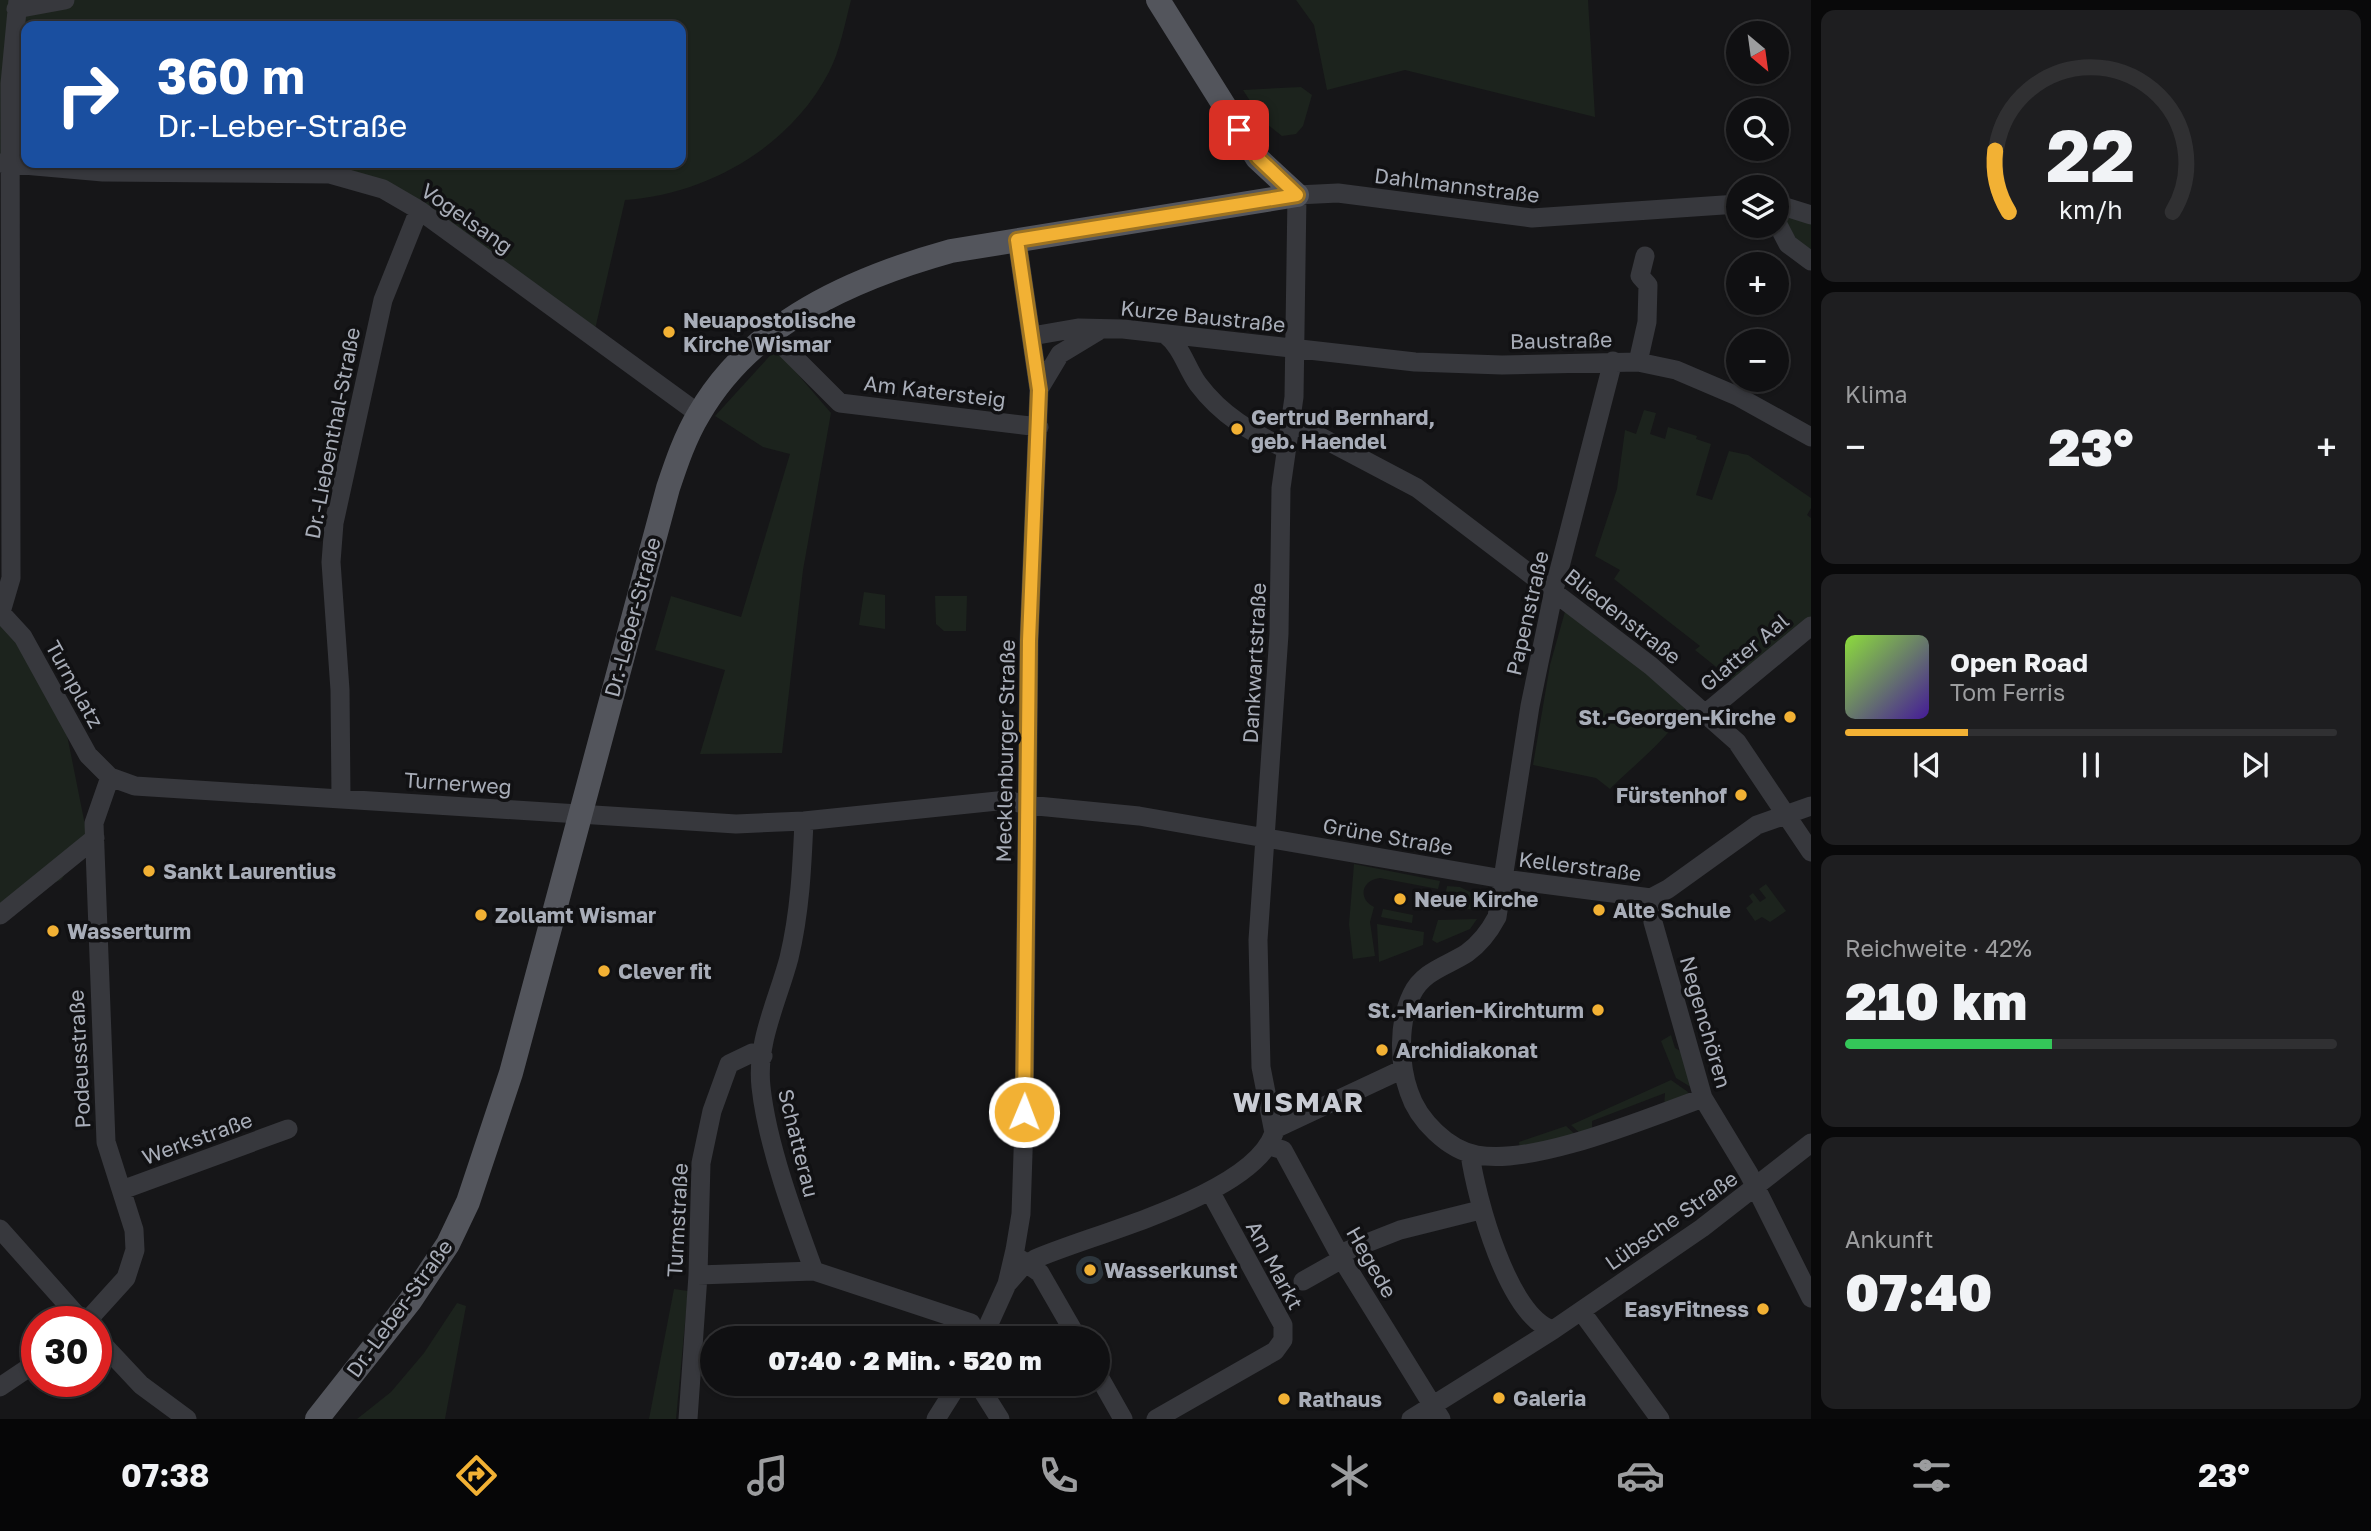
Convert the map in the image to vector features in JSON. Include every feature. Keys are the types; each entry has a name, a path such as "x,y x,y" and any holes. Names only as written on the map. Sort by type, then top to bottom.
{"main road":[{"path":"1158,0 1258,158 1297,195"},
{"name":"Dr.-Leber-Straße","path":"317,1419 410,1301 448,1244 464,1212 511,1073 667,488 699,414 735,367 799,313 866,277 951,251 1297,195"}],"street":[{"path":"0,612 10,578 5,163 17,4 65,0"},
{"name":"Vogelsang","path":"59,168 103,172 330,174 383,189 419,210 699,414"},
{"name":"Dahlmannstraße","path":"1297,195 1338,193 1532,218 1726,205"},
{"name":"Dankwartstraße","path":"1273,1136 1261,1067 1258,940 1279,634 1281,488 1292,422 1296,349 1297,195"},
{"path":"1789,209 1811,215"},
{"name":"Dr.-Liebenthal-Straße","path":"341,798 340,690 331,562 334,523 383,300 419,210"},
{"path":"1785,238 1788,244 1811,261"},
{"name":"Mecklenburger Straße","path":"1017,240 1039,390 1032,531 1024,1112 1018,1259"},
{"path":"1638,362 1647,322 1648,285 1640,276 1644,256"},
{"name":"Kurze Baustraße","path":"1032,336 1105,328 1296,349"},
{"name":"Kurze Baustraße","path":"1039,390 1059,355 1084,337 1105,328"},
{"name":"Am Katersteig","path":"771,334 840,403 1039,427"},
{"path":"1165,334 1178,346 1197,382 1222,411 1239,425 1286,449"},
{"path":"1184,360 1189,346 1201,340"},
{"name":"Baustraße","path":"1296,349 1415,362 1502,365 1638,362 1676,370 1737,396 1811,438"},
{"name":"Papenstraße","path":"1401,1070 1405,1021 1411,995 1427,975 1469,951 1486,937 1497,917 1530,706 1554,590 1613,362"},
{"name":"Bliedenstraße","path":"1292,422 1417,488 1554,590 1706,713 1737,742 1811,852"},
{"name":"Turnplatz","path":"0,612 23,637 88,755 110,777"},
{"name":"Glatter Aal","path":"1706,713 1811,626"},
{"name":"Turnerweg","path":"110,777 135,786 684,822 804,821 1007,800 1027,805"},
{"name":"Podeusstraße","path":"99,1306 126,1278 135,1250 134,1230 106,1142 94,823 110,777"},
{"name":"Grüne Straße","path":"1027,805 1139,816 1503,879"},
{"path":"1651,898 1769,818 1788,816 1811,806"},
{"name":"Schatterau","path":"804,821 801,897 789,959 766,1030 761,1086 778,1161 814,1271"},
{"path":"0,915 95,838"},
{"name":"Kellerstraße","path":"1503,879 1651,898"},
{"name":"Negenchören","path":"1651,898 1653,922 1703,1098 1756,1187 1811,1298"},
{"name":"Turmstraße","path":"688,1419 698,1275 701,1163 712,1111 729,1064 751,1053 763,1056"},
{"path":"1018,1259 1059,1248 1166,1211 1210,1191 1262,1156 1273,1136 1401,1070 1412,1101 1435,1132 1470,1154 1515,1154 1560,1146 1703,1098"},
{"name":"Werkstraße","path":"122,1190 288,1129"},
{"name":"Hegede","path":"1273,1136 1341,1256 1437,1413"},
{"name":"Lübsche Straße","path":"1411,1419 1437,1413 1756,1187 1811,1143"},
{"path":"1470,1154 1480,1210 1495,1250 1535,1322 1553,1330"},
{"name":"Am Markt","path":"1156,1419 1275,1351 1283,1340 1283,1325 1210,1191"},
{"path":"1303,1282 1341,1256 1400,1230 1480,1210"},
{"path":"0,1229 71,1306"},
{"path":"1046,1283 1046,1261 1059,1248"},
{"path":"1018,1259 1040,1273 1071,1326"},
{"path":"979,1326 1007,1284 1018,1259"},
{"path":"698,1275 814,1271 962,1326"},
{"path":"1581,1311 1660,1419"},
{"path":"112,1353 141,1385 187,1419"},
{"path":"0,1387 21,1373"},
{"path":"936,1419 950,1396"},
{"path":"986,1396 1000,1419"},
{"path":"1110,1396 1123,1419"}],"shaded area":[{"path":"0,0 851,0 829,72 792,123 769,144 716,177 656,196 625,200 593,338 419,210 330,174 150,168 686,168 686,21 21,21 21,164 0,163"},
{"path":"1296,0 1588,0 1595,117 1405,70 1327,90 1314,25"},
{"path":"1301,87 1312,95 1303,126 1296,134 1282,136 1263,121 1243,90"},
{"path":"1789,211 1811,215 1811,261 1789,228"},
{"path":"776,349 831,413 803,570 782,753 700,754 725,670 655,650 671,596 741,617 790,454 763,447 715,416"},
{"path":"1644,410 1656,413 1650,434 1665,439 1668,427 1697,436 1696,439 1711,444 1696,495 1712,500 1729,451 1748,455 1811,498 1811,508 1807,515 1811,518 1811,619 1735,682 1695,650 1700,646 1614,579 1620,570 1595,556 1617,489 1625,430 1636,434"},
{"path":"864,592 885,595 885,629 859,625"},
{"path":"935,596 967,596 966,631 944,631 936,624"},
{"path":"1566,608 1686,703 1683,713 1665,736 1610,789 1596,778 1533,765 1550,665"},
{"path":"0,620 17,638 66,730 88,840 61,880 0,904"},
{"path":"1354,864 1440,881 1438,889 1380,878 1369,882 1364,894 1365,899 1374,907 1370,922 1375,956 1353,959 1349,924"},
{"path":"1766,884 1786,911 1770,922 1762,917 1755,921 1746,908 1753,902 1749,896 1753,893 1760,902 1766,898 1759,889"},
{"path":"1447,886 1460,887 1478,896 1481,910 1443,907"},
{"path":"1383,909 1413,915 1412,923 1381,917"},
{"path":"1477,919 1470,929 1437,943 1432,940 1438,920"},
{"path":"1377,924 1424,932 1423,945 1379,962"},
{"path":"1671,1035 1675,1048 1689,1056 1694,1089 1676,1078 1661,1041"},
{"path":"1671,1080 1688,1092 1685,1100 1664,1108 1665,1093 1592,1121 1592,1134 1582,1135 1571,1125"},
{"path":"1566,1126 1578,1137 1520,1150 1519,1142"},
{"name":"Wasserkunst","path":"1090,1256 1100,1260 1104,1270 1100,1280 1090,1284 1080,1280 1076,1270 1080,1260"},
{"path":"674,1289 688,1291 676,1419 649,1419"},
{"path":"457,1303 466,1306 445,1419 357,1419 391,1392 424,1353"}],"place":[{"name":"Neuapostolische Kirche Wismar","path":"669,332"},
{"name":"Gertrud Bernhard, geb. Haendel","path":"1237,429"},
{"name":"St.-Georgen-Kirche","path":"1790,717"},
{"name":"Fürstenhof","path":"1741,795"},
{"name":"Sankt Laurentius","path":"149,871"},
{"name":"Neue Kirche","path":"1400,899"},
{"name":"Alte Schule","path":"1599,910"},
{"name":"Zollamt Wismar","path":"481,915"},
{"name":"Wasserturm","path":"53,931"},
{"name":"Clever fit","path":"604,971"},
{"name":"St.-Marien-Kirchturm","path":"1598,1010"},
{"name":"Archidiakonat","path":"1382,1050"},
{"name":"Wasserkunst","path":"1090,1270"},
{"name":"EasyFitness","path":"1763,1309"},
{"name":"Galeria","path":"1499,1398"},
{"name":"Rathaus","path":"1284,1399"}],"district":[{"name":"WISMAR","path":"1299,1101"}],"route":[{"path":"1024,1112 1029,641 1039,390 1017,240 1297,195 1258,158 1239,130"}]}
